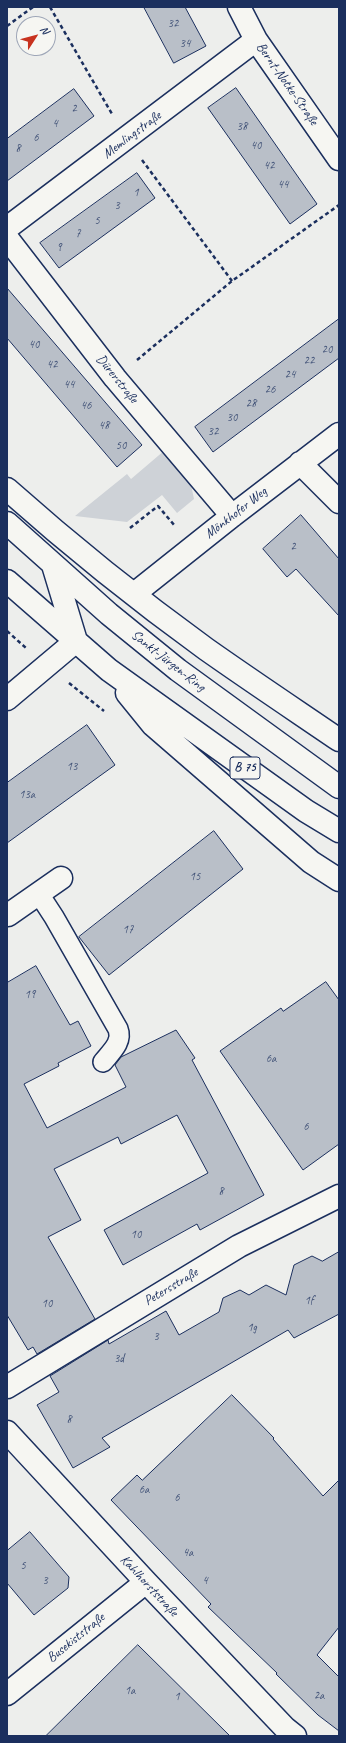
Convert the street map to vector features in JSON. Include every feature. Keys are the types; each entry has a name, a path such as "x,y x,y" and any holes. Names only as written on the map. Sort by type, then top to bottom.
{"street":[{"name":"Bernt-Notke-Straße","path":"238,7 256,40 339,158"},
{"name":"Memlingstraße","path":"7,228 256,40"},
{"name":"Dürerstraße","path":"7,238 115,378 232,516"},
{"name":"Mönkhofer Weg","path":"134,594 339,434"},
{"path":"300,463 339,502"},
{"path":"7,489 59,535 134,594 207,649 339,740"},
{"name":"Sankt-Jürgen-Ring","path":"7,523 109,614 178,670 339,787"},
{"path":"7,699 76,641 53,565"},
{"name":"B 75","path":"7,581 109,670 306,811 339,831"},
{"path":"109,670 153,725 311,862 339,880"},
{"path":"7,914 8,916 61,878"},
{"name":"Petersstraße","path":"7,1387 239,1246 339,1196"},
{"name":"Kahlhorststraße","path":"7,1432 146,1582 285,1728 295,1736"},
{"name":"Busekiststraße","path":"7,1694 146,1582"}],"lane":[{"path":"39,894 54,917 118,1029 120,1036 119,1042 103,1062"}],"path":[{"path":"7,26 32,7"},
{"path":"50,7 126,139 232,281"},
{"path":"115,378 232,281 339,205"},
{"path":"130,528 158,506 194,547"}],"shaded area":[{"path":"165,450 190,480 194,499 177,513 162,495 127,522 75,516 127,474 131,479"}],"building":[{"path":"144,7 185,7 206,46 174,63"},
{"path":"236,88 317,204 290,224 208,108"},
{"path":"74,89 94,116 7,181 7,139"},
{"path":"137,173 155,198 59,268 40,243"},
{"path":"7,288 142,445 117,467 7,338"},
{"path":"339,319 339,358 213,452 195,427"},
{"path":"301,515 339,559 339,616 296,569 287,577 263,549"},
{"path":"87,725 115,765 7,843 7,783"},
{"path":"214,831 243,869 109,975 79,937"},
{"path":"36,966 70,1025 78,1021 91,1046 58,1063 59,1066 24,1084 47,1128 126,1087 115,1065 121,1057 176,1030 195,1058 192,1060 264,1195 200,1230 197,1224 123,1265 104,1230 208,1173 177,1115 121,1144 118,1137 54,1169 81,1220 48,1237 95,1319 37,1354 33,1347 28,1350 7,1315 7,983"},
{"path":"326,982 339,1000 339,1144 303,1170 220,1051 281,1008 283,1011"},
{"path":"339,1252 339,1314 294,1338 288,1330 102,1438 110,1447 73,1468 37,1405 59,1392 50,1376 108,1340 109,1344 166,1311 179,1335 219,1312 223,1298 240,1290 249,1295 266,1285 286,1295 294,1265 312,1256 322,1261"},
{"path":"232,1395 274,1438 273,1439 323,1496 339,1480 339,1627 317,1655 339,1677 339,1731 318,1715 276,1674 277,1673 208,1607 211,1604 111,1500 137,1475 142,1480"},
{"path":"30,1532 69,1577 68,1588 34,1615 7,1583 7,1551"},
{"path":"138,1645 230,1736 46,1736"}]}
